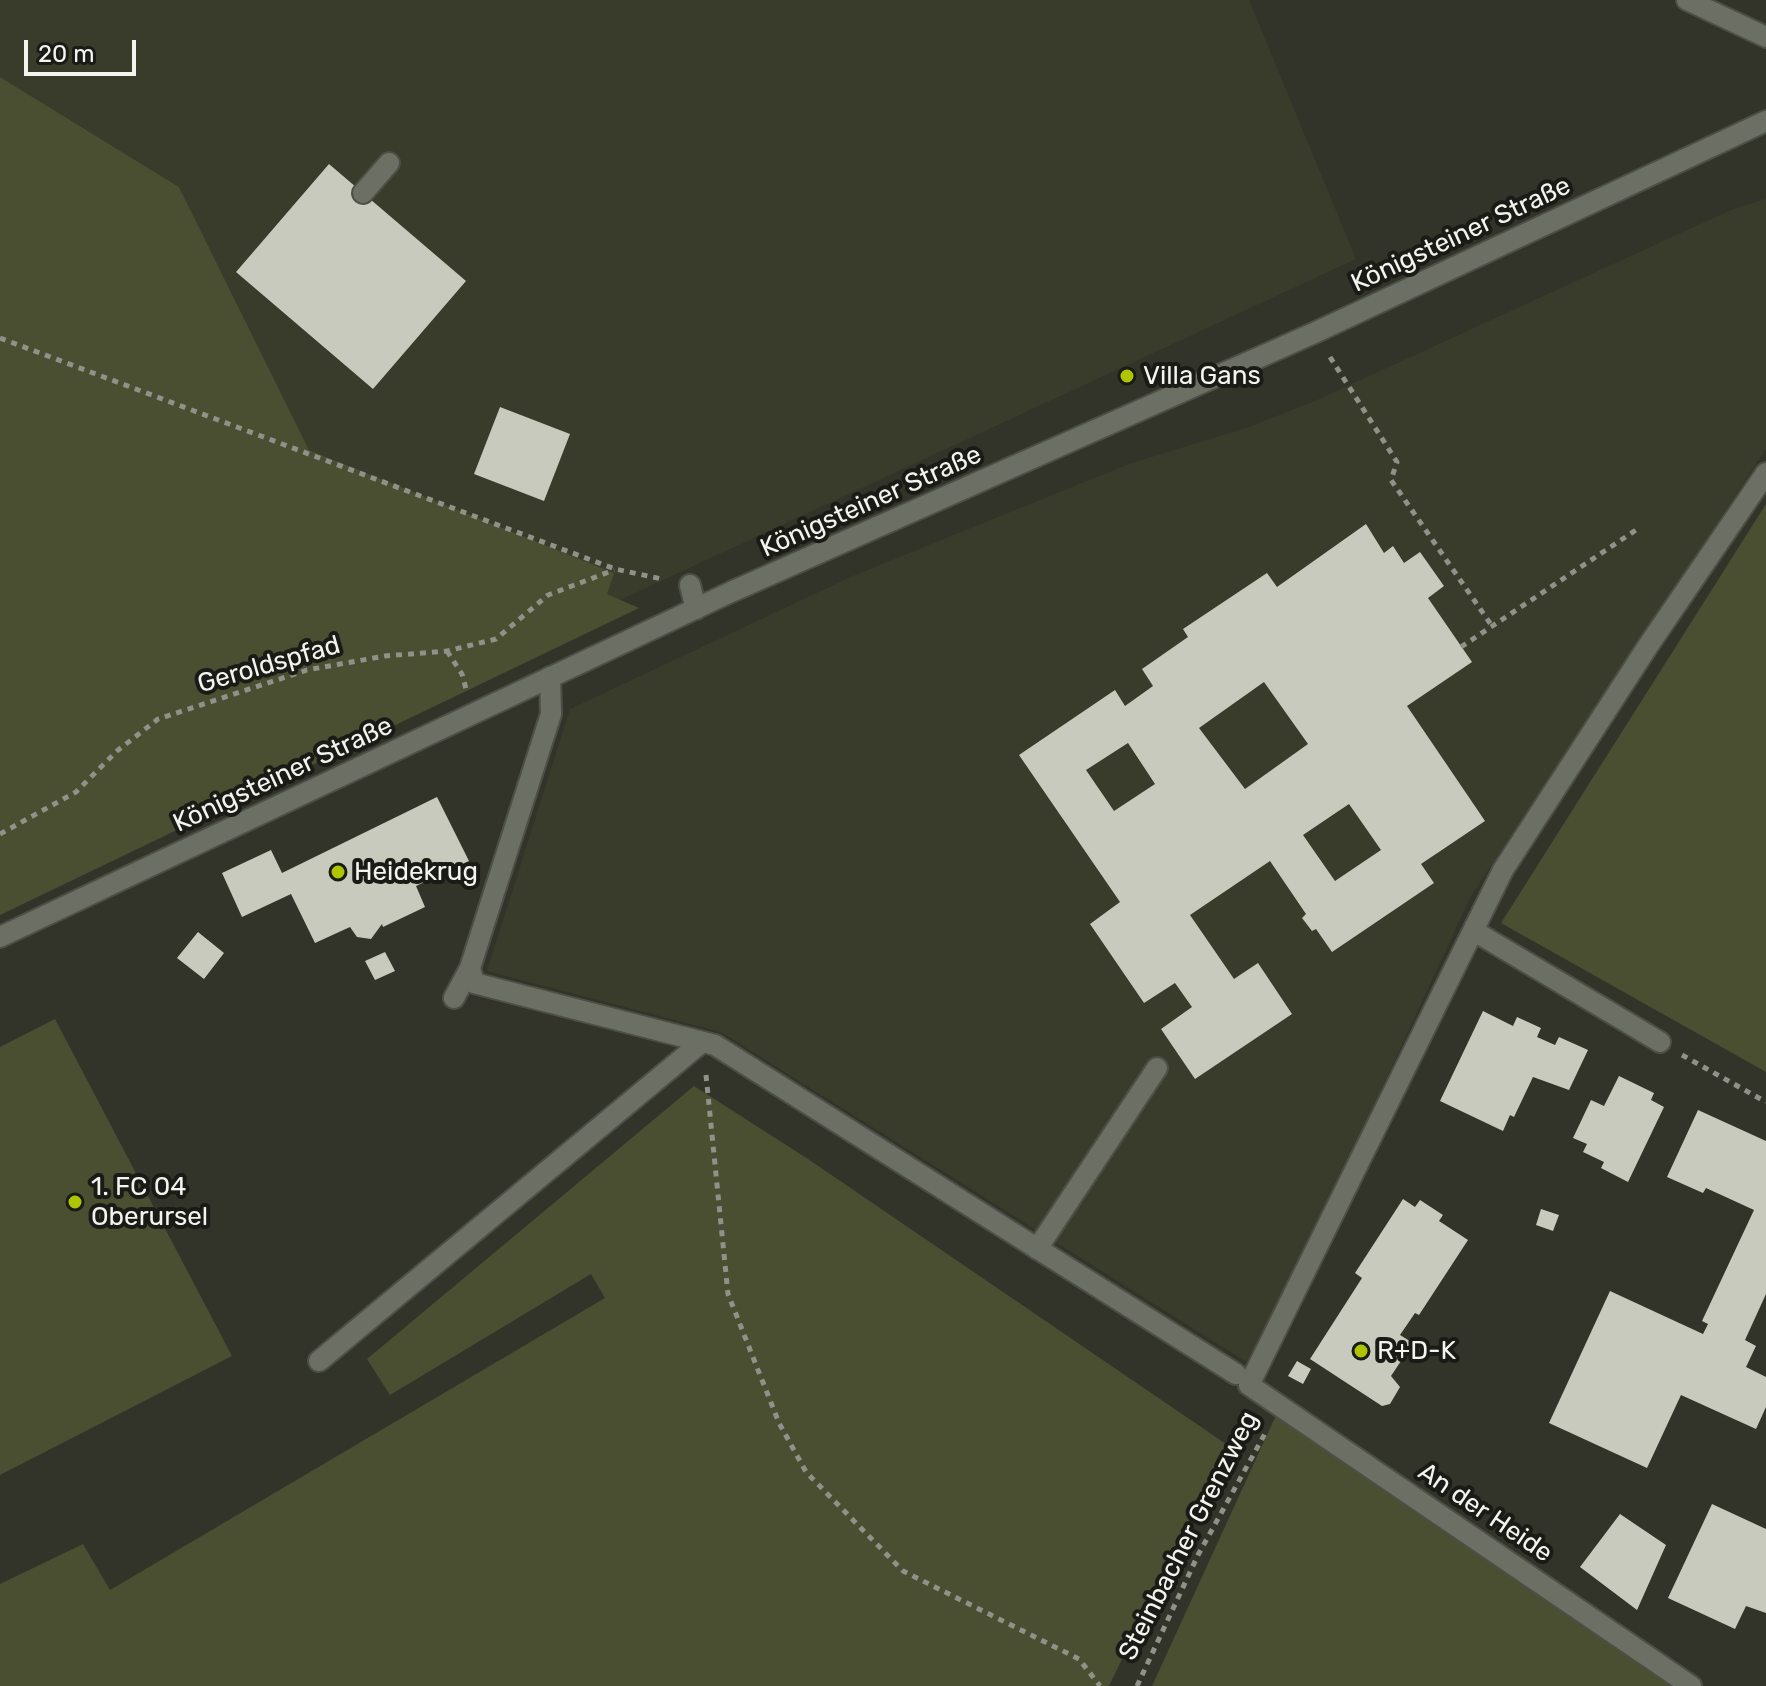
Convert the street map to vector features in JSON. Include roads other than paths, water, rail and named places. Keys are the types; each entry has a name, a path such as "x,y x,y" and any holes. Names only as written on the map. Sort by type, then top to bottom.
{"main road":[{"path":"1687,0 1766,37"},
{"name":"Königsteiner Straße","path":"0,937 696,609 1314,333 1766,121"},
{"path":"363,193 389,163"},
{"path":"1243,1380 1503,870 1648,646 1766,473"},
{"path":"690,585 696,609"},
{"path":"454,998 470,968 551,714 550,677"},
{"path":"1474,931 1660,1042"},
{"name":"An der Heide","path":"470,968 474,983 715,1045 1243,1380 1691,1686"},
{"path":"319,1361 702,1042"},
{"path":"1037,1249 1157,1068"}],"place":[{"name":"Villa Gans","path":"1127,376"},
{"name":"Heidekrug","path":"338,872"},
{"name":"1. FC 04 Oberursel","path":"75,1202"},
{"name":"R+D-K","path":"1361,1351"}]}
